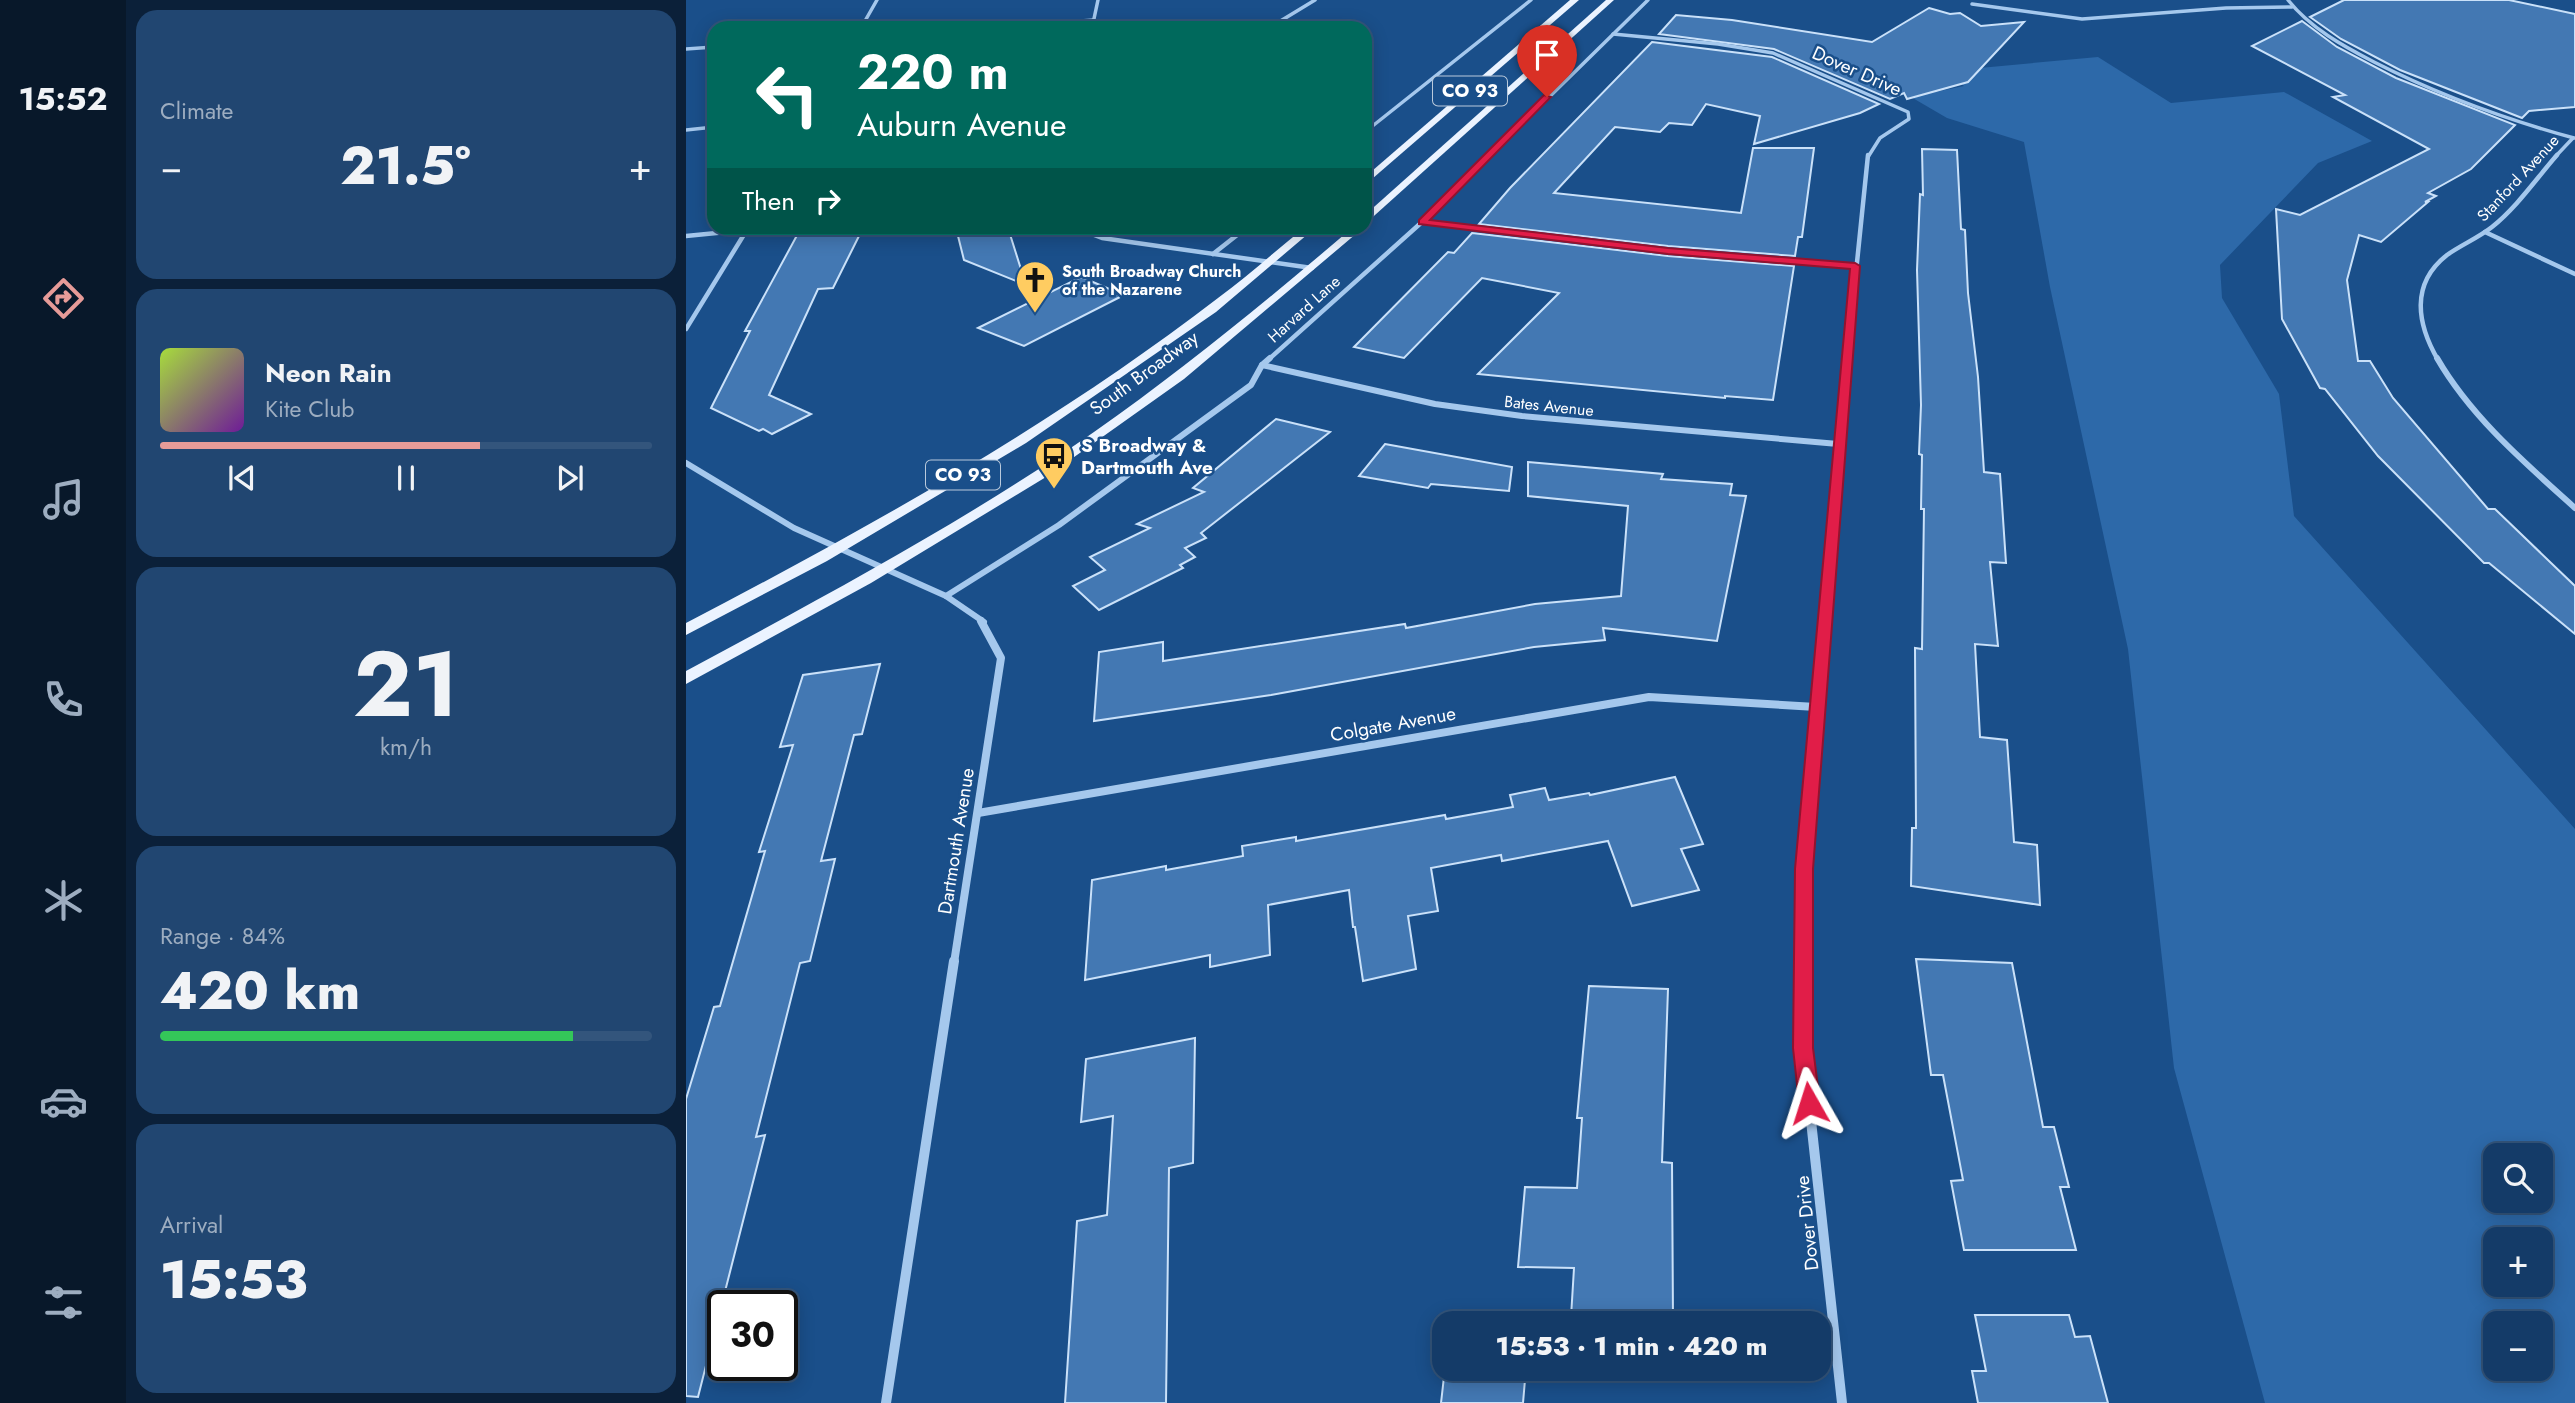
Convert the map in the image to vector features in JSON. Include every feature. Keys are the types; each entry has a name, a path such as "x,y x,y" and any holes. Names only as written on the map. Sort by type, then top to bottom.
{"main road":[{"name":"CO 93","path":"1372,176 1575,0"},
{"name":"CO 93","path":"1372,215 1610,0"},
{"name":"South Broadway","path":"686,630 839,550 1085,398 1214,307 1301,235"},
{"name":"South Broadway","path":"686,678 885,569 981,511 1152,396 1267,307 1349,235"}],"street":[{"path":"865,21 877,0"},
{"path":"1080,21 1094,20 1098,0"},
{"path":"1280,21 1315,0"},
{"path":"1372,126 1531,0"},
{"name":"Harvard Lane","path":"946,596 1059,525 1138,470 1251,385 1262,365 1422,222 1648,0"},
{"name":"Stanford Avenue","path":"2288,0 2292,8 2313,25 2350,48 2460,102 2511,121 2574,139 2501,218 2485,232 2467,240 2439,261 2422,286 2418,309 2430,350 2453,385 2517,455 2575,508"},
{"path":"1972,4 2082,19 2226,8 2292,8"},
{"name":"Dover Drive","path":"1613,34 1718,44 1773,53 1908,112 1909,118 1880,138 1868,154 1839,443 1804,869 1803,1048 1842,1403"},
{"path":"686,49 707,48"},
{"path":"686,130 707,128"},
{"path":"1422,222 1668,251 1855,266"},
{"path":"2485,232 2575,274"},
{"path":"686,236 707,234"},
{"path":"686,329 743,235"},
{"path":"1094,235 1312,268"},
{"path":"1213,254 1237,235"},
{"name":"Bates Avenue","path":"1262,365 1435,404 1522,416 1839,443"},
{"name":"Dartmouth Avenue","path":"686,464 794,528 946,596 985,624 1001,657 886,1403"},
{"name":"Colgate Avenue","path":"978,813 1649,697 1816,707"}],"shaded area":[{"path":"2098,57 2171,103 2284,92 2372,141 2318,163 2220,265 2222,298 2279,394 2294,516 2575,829 2575,1403 2265,1403 2174,1068 2128,649 2050,287 2024,142 1947,118 1911,97 1964,86 1947,71"}],"building":[{"path":"2344,0 2509,0 2575,14 2575,107 2529,111 2522,118 2400,70 2341,39 2310,17"},
{"path":"1929,8 1950,14 1960,13 1981,26 2024,22 1968,82 1907,99 1904,93 1890,99 1774,49 1659,34 1676,15 1732,20 1872,42"},
{"path":"2302,21 2337,47 2396,78 2515,125 2471,169 2428,193 2436,196 2425,202 2428,202 2381,242 2359,235 2347,280 2358,361 2370,361 2393,398 2488,509 2495,509 2575,586 2575,634 2489,563 2484,563 2378,456 2325,389 2320,388 2282,319 2276,209 2300,215 2429,149 2333,97 2345,95 2252,46"},
{"path":"1652,42 1772,57 1879,104 1860,113 1754,144 1760,116 1706,104 1692,125 1669,123 1660,132 1615,127 1554,193 1741,213 1753,148 1814,148 1802,237 1798,237 1795,256 1668,246 1479,224 1510,188"},
{"path":"1922,149 1957,150 1961,229 1965,230 1984,472 2000,474 2006,563 1990,562 1998,646 1975,644 1980,737 2007,740 2014,842 2037,845 2040,905 1911,886 1912,828 1916,828 1915,648 1922,649 1924,509 1921,509 1922,455 1919,454 1921,405 1917,270 1920,194 1923,195"},
{"path":"1472,233 1668,256 1794,266 1773,400 1725,398 1478,374 1559,293 1482,278 1404,358 1354,347 1448,252 1454,253"},
{"path":"797,235 860,235 833,288 818,289 769,395 811,414 772,434 763,429 759,431 711,408 750,331 745,331"},
{"path":"958,235 1010,235 1026,285 964,260"},
{"name":"South Broadway Church of the Nazarene","path":"1081,277 1124,295 1024,346 978,328"},
{"path":"1276,419 1330,432 1201,533 1206,538 1185,548 1195,557 1180,565 1183,568 1099,610 1073,586 1105,570 1090,557 1150,528 1137,524 1204,492 1193,488"},
{"path":"1385,444 1512,467 1509,491 1431,484 1428,488 1359,476"},
{"path":"1528,462 1663,474 1661,479 1732,484 1730,495 1746,496 1717,641 1603,628 1605,640 1534,647 1271,695 1094,721 1099,652 1163,642 1163,661 1405,624 1406,628 1535,604 1621,596 1628,506 1528,496"},
{"path":"880,664 862,734 854,735 821,861 835,859 810,961 800,963 756,1137 765,1135 725,1290 707,1290 707,1362 698,1397 686,1396 686,1099 714,1007 720,1006 765,851 759,852 793,745 780,747 803,675"},
{"path":"1675,777 1703,844 1681,849 1699,890 1632,906 1608,841 1502,861 1501,855 1431,868 1438,911 1408,916 1416,969 1363,981 1349,890 1268,905 1270,955 1210,967 1210,955 1085,980 1092,880 1166,866 1166,870 1243,856 1242,846 1296,837 1296,841 1445,815 1446,819 1513,807 1510,795 1545,788 1549,800 1589,793 1590,795"},
{"path":"1916,959 2012,963 2043,1127 2054,1127 2069,1187 2060,1187 2076,1250 1964,1250 1951,1181 1963,1180 1943,1075 1931,1075"},
{"path":"1589,986 1668,989 1662,1162 1672,1163 1673,1311 1571,1311 1574,1268 1518,1267 1525,1187 1577,1188 1582,1118 1577,1118"},
{"path":"1195,1038 1193,1163 1169,1168 1166,1403 1065,1403 1077,1221 1107,1215 1113,1116 1081,1122 1086,1059"},
{"path":"1975,1315 2069,1315 2075,1337 2090,1336 2108,1403 1978,1403 1972,1371 1986,1371"},
{"path":"1444,1381 1525,1381 1523,1403 1441,1403"}],"place":[{"name":"South Broadway Church of the Nazarene","path":"1035,314"},
{"name":"S Broadway & Dartmouth Ave","path":"1054,490"}],"route":[{"path":"1547,97 1422,222 1668,251 1855,266 1804,869 1803,1048 1809,1103"}]}
